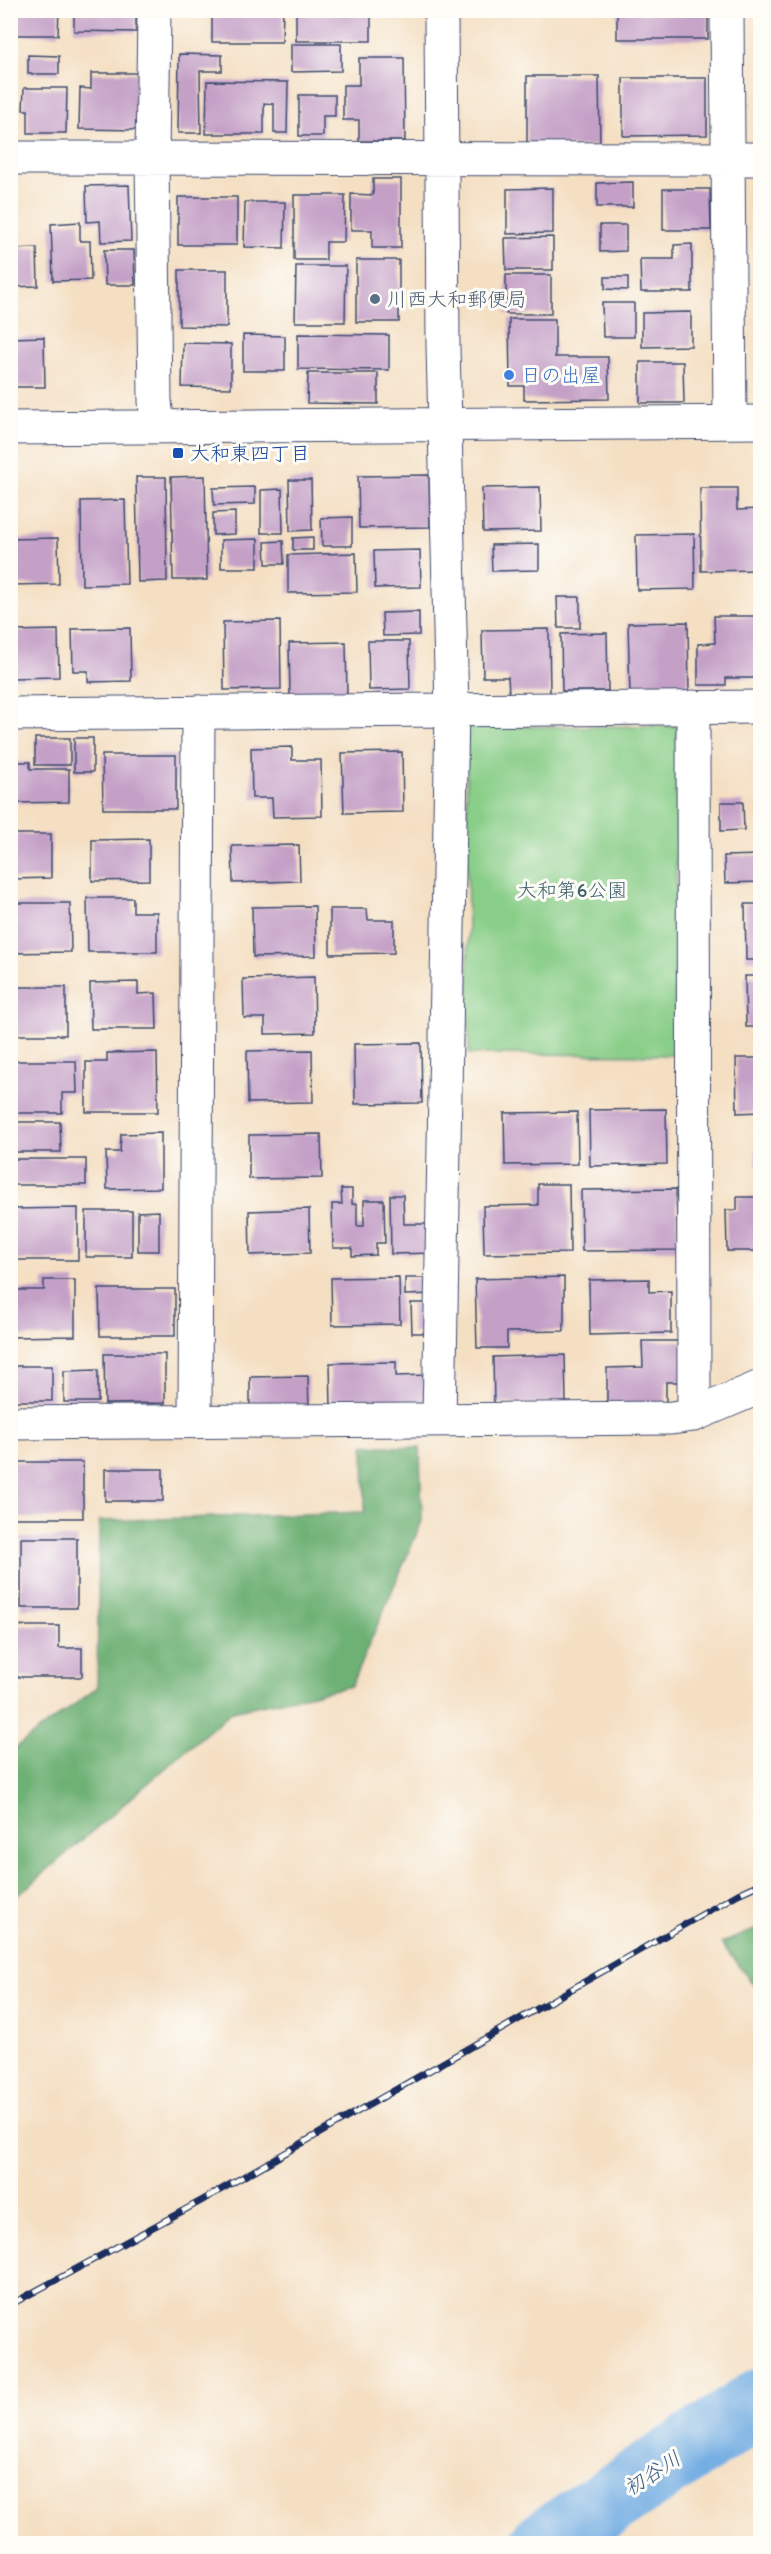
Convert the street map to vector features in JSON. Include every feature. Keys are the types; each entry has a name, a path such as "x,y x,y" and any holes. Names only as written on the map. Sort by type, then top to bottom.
{"street":[{"path":"154,10 152,158 155,389 158,427"},
{"path":"439,1420 452,710 441,159 441,10"},
{"path":"10,428 745,422 728,160 727,10"},
{"path":"10,158 760,159"},
{"path":"693,707 694,1415"},
{"path":"10,714 760,707"},
{"path":"195,1422 198,712"},
{"path":"10,1423 671,1418 694,1415 760,1387"}],"green space":[{"name":"大和第6公園","path":"677,726 675,1055 469,1054 466,727"},
{"path":"364,1445 420,1448 422,1521 351,1686 232,1711 11,1901 11,1751 97,1688 99,1521 365,1512"},
{"path":"760,1928 760,1993 721,1943"},
{"path":"11,2008 16,2160 10,2163"}],"building":[{"path":"10,10 59,10 58,35 10,35"},
{"path":"74,10 136,10 136,32 74,31"},
{"path":"212,10 283,10 282,42 212,42"},
{"path":"296,10 371,10 371,41 296,41"},
{"path":"617,10 708,10 708,39 617,39"},
{"path":"291,44 341,44 341,71 291,72"},
{"path":"179,54 222,55 222,71 200,71 201,133 178,133"},
{"path":"28,55 59,56 59,74 28,74"},
{"path":"359,58 404,58 405,141 359,141 359,120 343,120 343,85 359,85"},
{"path":"91,73 139,73 138,130 79,129 80,88 91,89"},
{"path":"527,76 599,76 600,146 527,147"},
{"path":"623,78 707,78 707,135 623,136"},
{"path":"207,81 288,82 287,133 274,133 274,104 264,103 264,134 206,134"},
{"path":"24,88 67,88 66,133 28,133 28,110 23,110"},
{"path":"299,95 335,95 335,116 323,116 323,136 299,136"},
{"path":"373,179 401,179 401,248 372,248 372,230 351,230 351,194 373,195"},
{"path":"633,182 633,207 597,207 597,183"},
{"path":"129,185 131,241 101,242 100,221 87,222 86,186"},
{"path":"553,188 553,233 507,234 507,189"},
{"path":"663,189 710,189 711,230 663,230"},
{"path":"294,195 345,195 344,242 326,242 326,260 294,260"},
{"path":"178,197 237,197 237,245 178,245"},
{"path":"245,202 285,202 284,248 244,247"},
{"path":"80,222 80,241 90,241 91,280 53,281 51,224"},
{"path":"600,225 626,225 626,251 600,252"},
{"path":"553,237 553,270 506,270 505,238"},
{"path":"692,244 692,292 641,292 640,259 674,259 674,245"},
{"path":"37,248 38,286 10,287 10,249"},
{"path":"104,250 134,250 135,285 105,285"},
{"path":"356,260 399,260 399,322 356,322"},
{"path":"296,266 346,266 345,322 295,322"},
{"path":"179,270 227,270 227,327 179,326"},
{"path":"506,275 551,275 551,314 506,314"},
{"path":"605,277 628,277 628,290 605,289"},
{"path":"758,291 760,291 760,337 758,337"},
{"path":"602,303 634,303 634,337 603,337"},
{"path":"691,312 691,346 642,347 642,313"},
{"path":"509,319 555,319 555,357 608,357 609,399 524,400 524,386 510,386"},
{"path":"298,334 389,335 389,370 298,369"},
{"path":"243,335 285,336 285,371 243,371"},
{"path":"44,337 45,387 10,387 10,338"},
{"path":"183,343 231,344 231,388 182,387"},
{"path":"640,362 683,362 684,403 640,403"},
{"path":"308,373 378,373 378,404 307,403"},
{"path":"429,475 430,527 359,528 358,476"},
{"path":"205,476 207,580 173,580 171,477"},
{"path":"136,477 166,477 167,581 138,582"},
{"path":"289,480 311,480 312,530 290,531"},
{"path":"255,487 255,504 214,505 213,488"},
{"path":"540,487 541,531 483,532 482,488"},
{"path":"700,488 737,488 737,510 760,509 760,570 701,571"},
{"path":"282,489 283,533 261,533 261,490"},
{"path":"125,500 127,584 82,585 81,501"},
{"path":"235,512 235,534 213,535 213,513"},
{"path":"352,517 352,546 322,546 321,518"},
{"path":"694,534 695,589 637,590 636,535"},
{"path":"313,537 313,550 293,550 293,538"},
{"path":"58,538 59,584 10,585 10,539"},
{"path":"258,539 258,568 221,568 221,540"},
{"path":"283,541 284,564 266,564 265,542"},
{"path":"539,544 539,570 492,571 491,545"},
{"path":"420,550 421,587 375,588 374,551"},
{"path":"356,553 357,592 288,593 288,555"},
{"path":"557,597 580,597 580,628 558,628"},
{"path":"419,612 419,635 383,636 382,613"},
{"path":"714,616 760,616 760,678 726,678 726,685 698,685 698,644 715,643"},
{"path":"280,621 281,689 224,690 223,622"},
{"path":"688,622 689,693 630,695 628,623"},
{"path":"130,628 131,681 88,682 88,671 73,671 72,629"},
{"path":"549,629 550,693 509,693 508,677 483,677 482,630"},
{"path":"58,630 59,677 12,678 11,631"},
{"path":"607,633 608,691 562,691 561,634"},
{"path":"368,641 409,641 410,689 369,690"},
{"path":"346,642 347,697 290,698 289,643"},
{"path":"35,738 70,738 70,765 35,765"},
{"path":"74,738 93,738 93,772 74,772"},
{"path":"292,747 292,760 321,760 322,816 273,817 272,798 252,798 251,748"},
{"path":"402,752 403,812 344,813 342,753"},
{"path":"102,755 176,755 176,809 103,809"},
{"path":"10,762 30,762 30,769 69,769 69,802 16,803 16,786 10,786"},
{"path":"721,802 743,802 744,830 721,831"},
{"path":"10,834 51,834 51,878 10,879"},
{"path":"149,839 149,880 92,881 92,840"},
{"path":"299,845 300,881 233,883 232,846"},
{"path":"760,855 760,882 725,883 724,856"},
{"path":"87,898 133,898 133,912 157,912 157,952 88,952"},
{"path":"10,903 70,903 71,952 10,953"},
{"path":"745,904 760,904 760,960 746,960"},
{"path":"315,906 316,956 253,957 252,907"},
{"path":"330,909 367,909 368,920 394,920 394,953 330,954"},
{"path":"745,976 760,976 760,1027 746,1027"},
{"path":"314,977 315,1033 265,1034 265,1018 244,1018 243,979"},
{"path":"138,982 138,994 156,993 157,1029 91,1029 90,983"},
{"path":"15,987 66,987 66,1035 15,1035"},
{"path":"421,1043 422,1103 355,1104 354,1044"},
{"path":"312,1050 313,1102 248,1103 247,1051"},
{"path":"157,1052 158,1112 86,1112 86,1062 107,1062 107,1053"},
{"path":"736,1058 760,1058 760,1112 737,1113"},
{"path":"10,1061 76,1061 77,1093 62,1093 62,1113 10,1113"},
{"path":"666,1109 667,1164 590,1166 589,1110"},
{"path":"577,1112 578,1164 505,1165 504,1113"},
{"path":"10,1122 60,1122 61,1152 10,1152"},
{"path":"756,1131 760,1131 760,1166 756,1166"},
{"path":"161,1133 161,1188 107,1189 106,1152 120,1152 121,1134"},
{"path":"321,1134 322,1178 249,1179 249,1135"},
{"path":"10,1159 86,1159 86,1185 10,1185"},
{"path":"538,1184 569,1184 570,1253 484,1254 483,1206 538,1205"},
{"path":"341,1189 352,1189 352,1204 357,1204 357,1226 364,1226 364,1200 384,1200 385,1243 376,1243 376,1255 352,1256 352,1248 333,1248 332,1204 342,1204"},
{"path":"676,1189 678,1250 582,1251 581,1190"},
{"path":"390,1195 403,1195 404,1224 434,1224 435,1253 391,1254"},
{"path":"737,1197 760,1197 760,1251 727,1251 726,1210 737,1210"},
{"path":"78,1208 78,1260 10,1260 10,1209"},
{"path":"309,1209 310,1253 250,1255 249,1211"},
{"path":"86,1211 132,1211 132,1257 86,1257"},
{"path":"159,1211 159,1251 138,1251 138,1212"},
{"path":"399,1277 400,1324 332,1325 331,1278"},
{"path":"564,1277 564,1331 507,1332 507,1348 477,1348 475,1279"},
{"path":"405,1278 433,1278 433,1294 405,1295"},
{"path":"649,1279 649,1292 671,1291 671,1333 590,1335 589,1280"},
{"path":"44,1280 75,1280 75,1336 10,1337 10,1290 44,1290"},
{"path":"99,1289 175,1289 175,1336 100,1336"},
{"path":"411,1303 434,1303 434,1333 412,1333"},
{"path":"642,1341 687,1341 688,1382 666,1382 666,1411 607,1412 607,1368 643,1367"},
{"path":"104,1354 165,1354 165,1403 105,1404"},
{"path":"565,1355 566,1403 494,1404 493,1357"},
{"path":"396,1362 396,1376 428,1375 429,1406 331,1408 330,1363"},
{"path":"10,1366 52,1366 52,1401 10,1401"},
{"path":"98,1370 98,1402 64,1402 64,1371"},
{"path":"308,1376 309,1410 250,1411 250,1377"},
{"path":"12,1462 83,1462 83,1518 13,1518"},
{"path":"105,1469 163,1469 163,1501 105,1501"},
{"path":"21,1538 77,1538 77,1608 21,1608"},
{"path":"13,1626 59,1626 59,1648 82,1648 82,1677 13,1677"}],"waterway":[{"name":"初谷川","path":"544,2544 760,2403"}],"railway":[{"path":"10,2305 201,2201 738,1894 760,1884"}],"place":[{"name":"川西大和郵便局","path":"375,299"},
{"name":"日の出屋","path":"509,375"},
{"name":"大和東四丁目","path":"178,453"}]}
